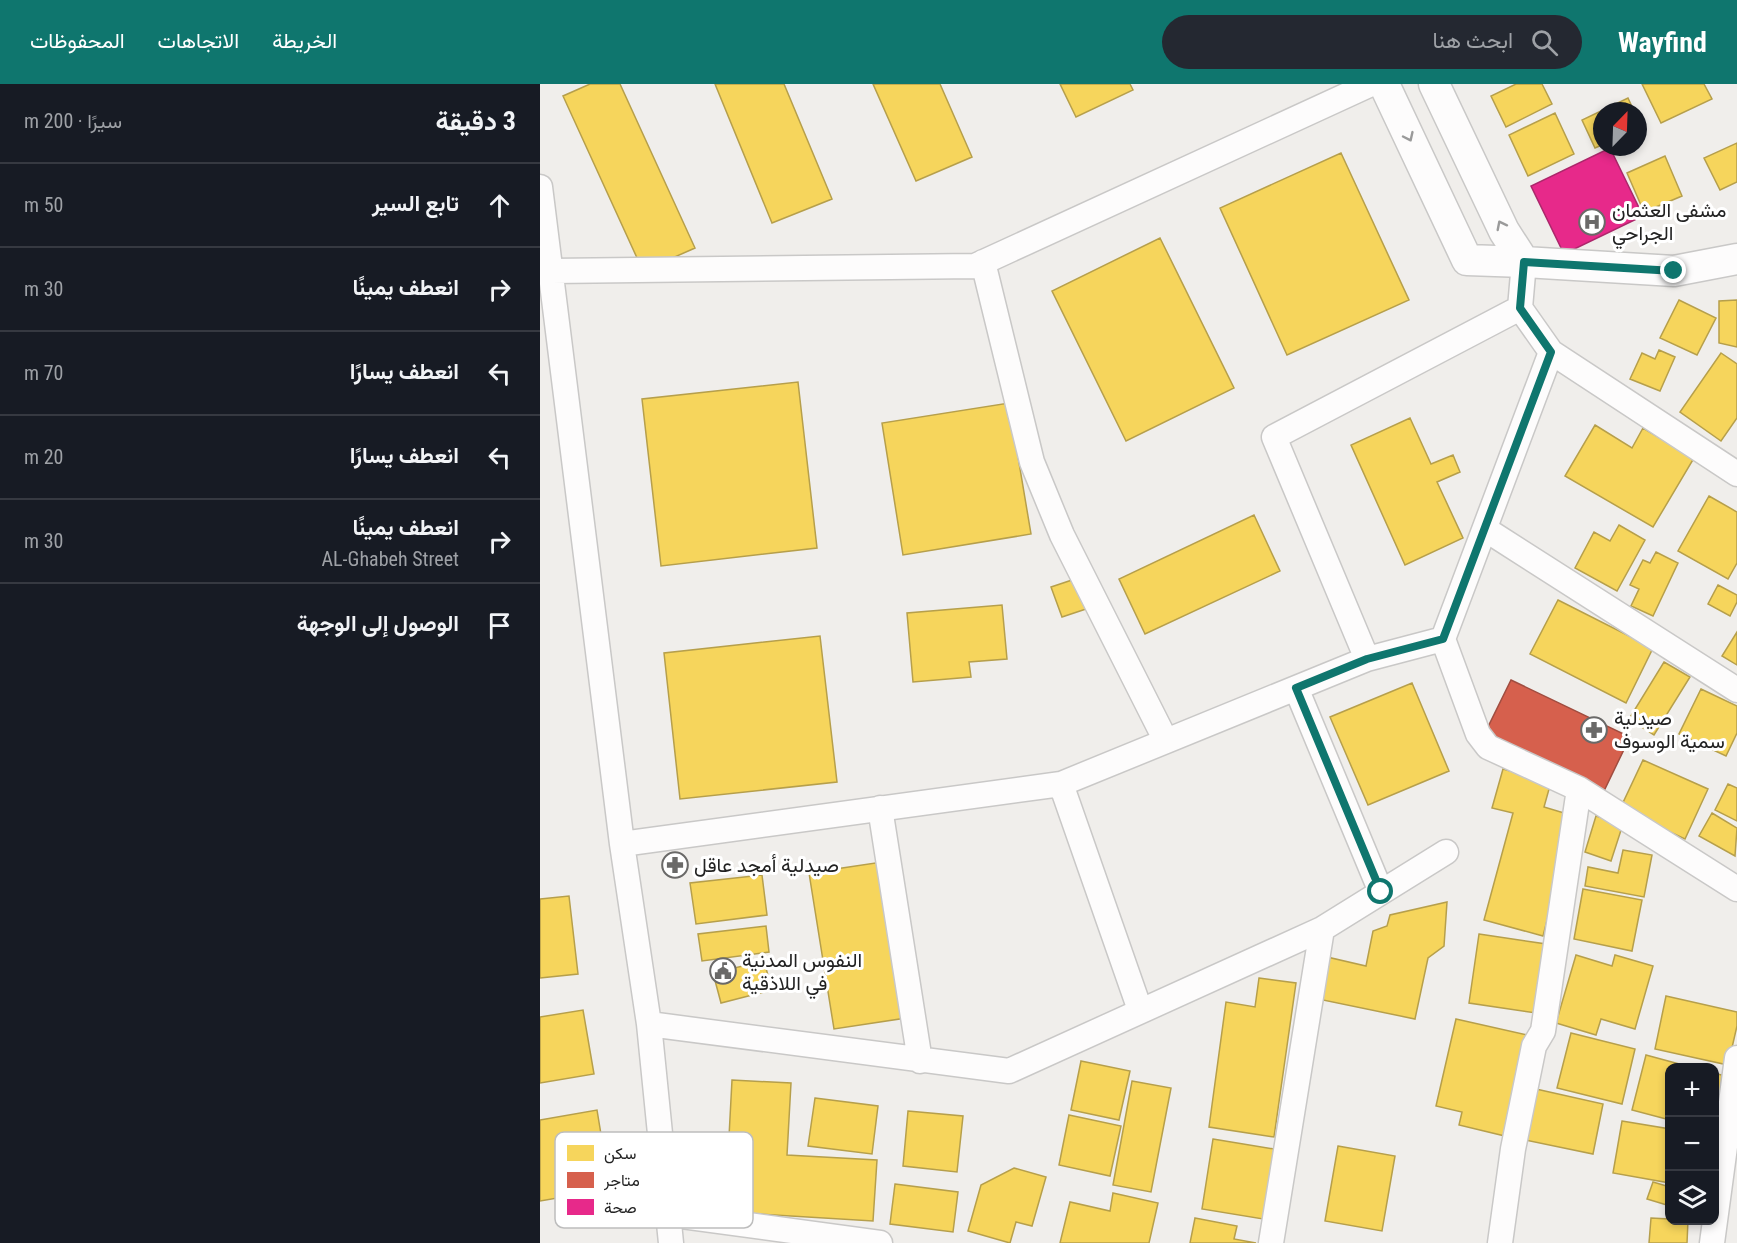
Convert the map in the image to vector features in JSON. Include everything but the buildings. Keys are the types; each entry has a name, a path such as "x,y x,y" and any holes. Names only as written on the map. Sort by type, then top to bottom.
{"street":[{"path":"546,268 975,266 1371,84"},
{"path":"1384,84 1467,260 1674,271 1737,259"},
{"path":"1434,84 1504,231 1524,262 1520,308 1551,352 1737,474"},
{"path":"540,187 546,268 622,844 649,1024 659,1132"},
{"path":"983,262 1032,462 1062,535 1166,741"},
{"path":"1367,659 1274,437 1520,308"},
{"path":"1551,352 1443,639 1478,734 1488,747 1579,789 1737,889"},
{"path":"1485,529 1737,690"},
{"path":"622,844 1061,784 1367,659 1443,639"},
{"path":"1296,688 1381,892"},
{"path":"1061,784 1140,1010"},
{"path":"1500,1243 1513,1149 1533,1046 1543,1031 1579,789"},
{"path":"880,808 920,1061"},
{"path":"649,1024 1009,1071 1322,929 1446,852"},
{"path":"1271,1243 1322,929"},
{"path":"1712,1243 1737,1058"},
{"path":"753,1226 880,1243"},
{"path":"669,1228 671,1243"}],"place":[{"name":"مشفى العثمان الجراحي","path":"1592,222"},
{"name":"صيدلية سمية الوسوف","path":"1594,730"},
{"name":"صيدلية أمجد عاقل","path":"675,865"},
{"name":"النفوس المدنية في اللاذقية","path":"723,971"}],"route":[{"path":"1381,892 1296,688 1367,659 1443,639 1551,352 1520,308 1524,262 1674,271"}]}
